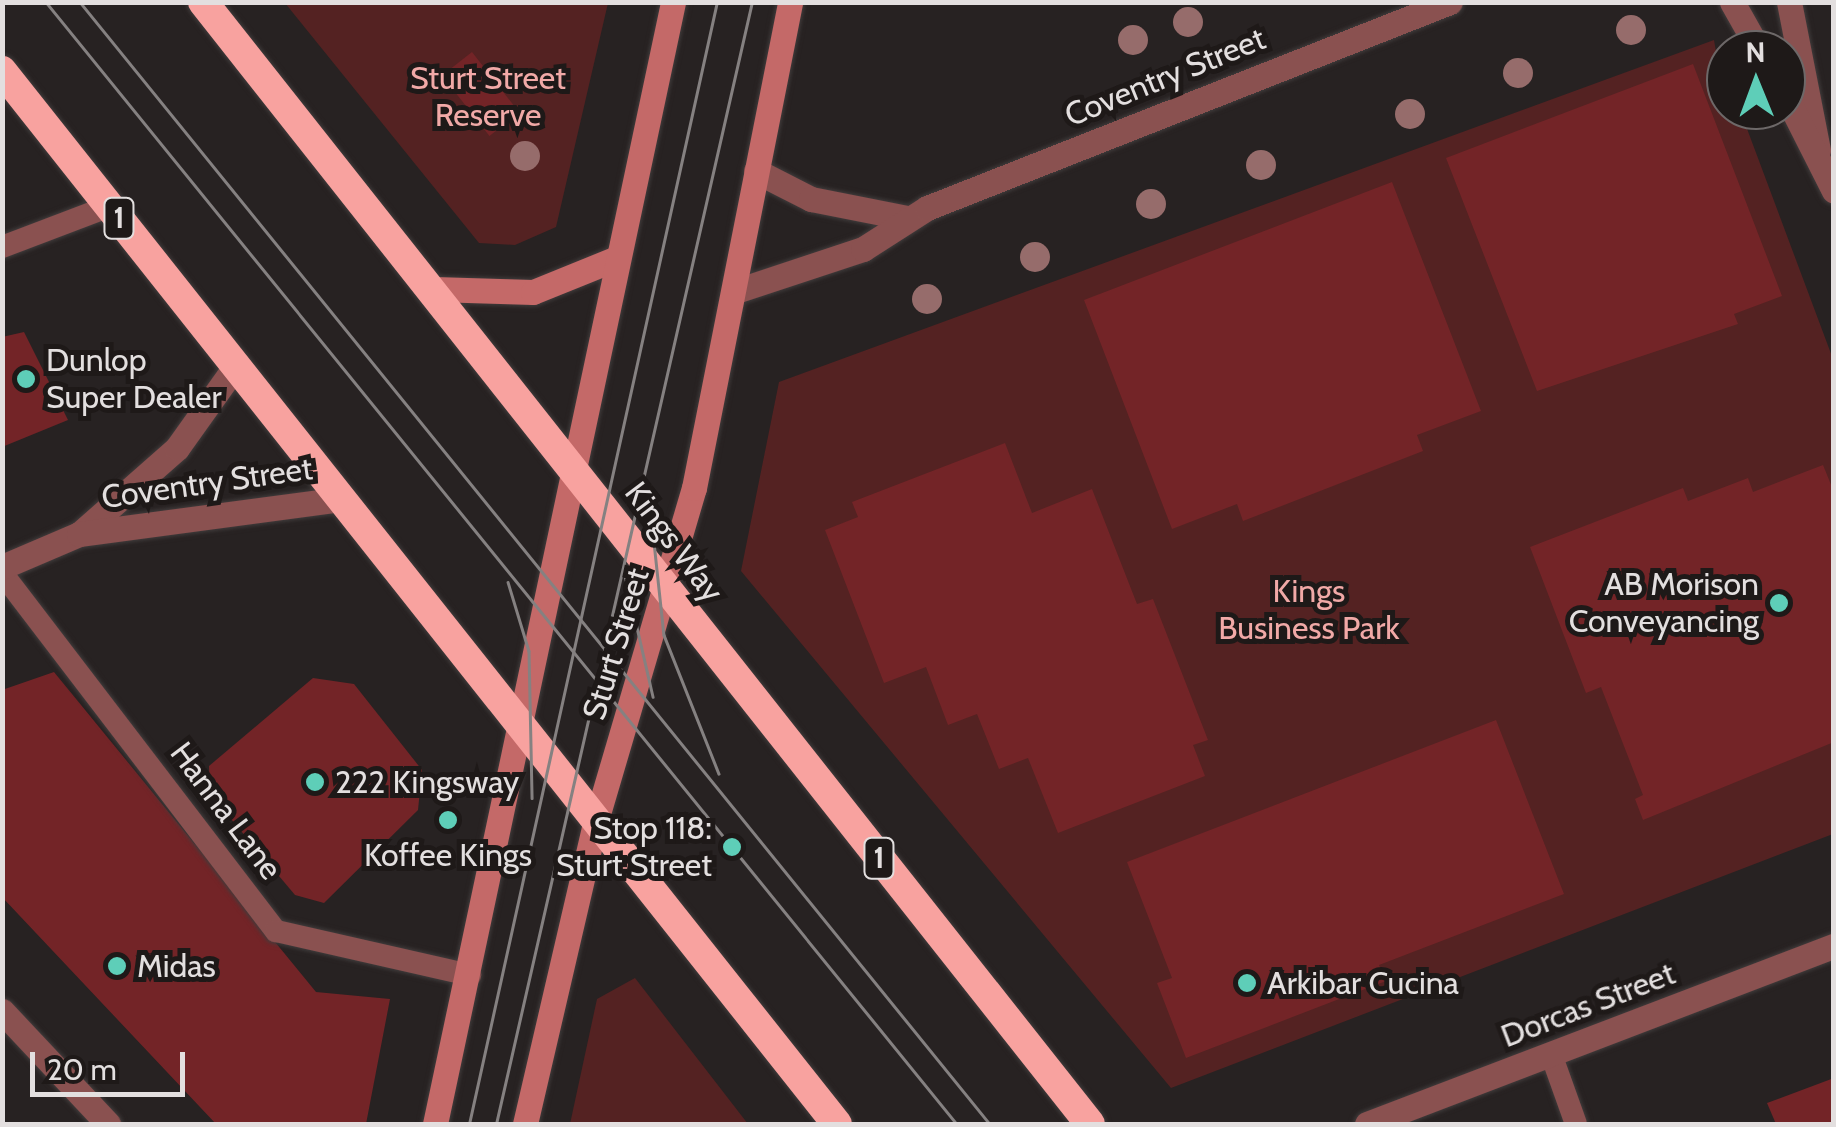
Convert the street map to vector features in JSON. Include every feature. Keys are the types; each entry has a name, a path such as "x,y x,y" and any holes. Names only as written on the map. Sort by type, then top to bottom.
{"highway":[{"name":"Kings Way","path":"203,2 572,465 666,593 1090,1124"},
{"name":"1","path":"2,71 519,719 595,824 837,1124"}],"street":[{"path":"436,1124 470,975 572,465 674,2"},
{"name":"Sturt Street","path":"526,1124 595,824 666,593 736,291 790,2"},
{"name":"Coventry Street","path":"736,291 862,249 907,218 1450,2"},
{"path":"1732,2 1748,30"},
{"path":"1789,2 1818,150"},
{"path":"1806,130 1834,191"},
{"path":"756,171 811,198 907,218"},
{"path":"434,289 533,292 617,258"},
{"name":"Coventry Street","path":"2,570 79,534 177,448 237,364"},
{"name":"Coventry Street","path":"79,534 343,499"},
{"name":"Dorcas Street","path":"1367,1124 1834,946"},
{"path":"2,1011 108,1124"}],"lane":[{"path":"2,247 110,206"},
{"name":"Hanna Lane","path":"2,570 276,931 470,975"},
{"path":"1551,1054 1576,1124"}],"green space":[{"name":"Sturt Street Reserve","path":"285,3 608,3 556,227 515,245 479,243"},
{"name":"Kings Business Park","path":"1706,43 1706,130 1747,130 1833,359 1833,834 1171,1088 741,571 779,382"},
{"path":"635,978 748,1124 570,1124 597,999"}],"building":[{"path":"472,52 519,113 489,136 442,75"},
{"path":"1693,64 1706,98 1706,130 1718,130 1782,296 1734,314 1738,324 1537,391 1446,158"},
{"path":"1392,182 1481,411 1417,435 1423,451 1243,521 1237,504 1172,529 1084,300"},
{"name":"Dunlop Super Dealer","path":"24,332 68,420 2,447 2,337"},
{"path":"1005,443 1032,513 1092,489 1137,604 1153,599 1208,740 1193,745 1205,776 1058,833 1028,758 999,769 977,714 948,725 926,667 884,683 825,530 858,517 852,502"},
{"path":"1823,465 1834,492 1834,742 1643,820 1635,799 1643,795 1601,687 1586,693 1530,547 1683,488 1688,501 1748,478 1753,492"},
{"path":"54,672 316,992 390,999 366,1124 216,1124 2,897 2,690"},
{"name":"222 Kingsway","path":"313,678 354,684 422,770 418,810 324,903 295,895 210,794 209,766"},
{"path":"1496,720 1564,894 1379,965 1386,981 1186,1058 1157,983 1172,978 1127,862"},
{"path":"1834,1078 1834,1124 1776,1124 1767,1103"}],"tram line":[{"path":"46,2 957,1124"},
{"path":"80,2 990,1124"},
{"path":"469,1124 717,2"},
{"path":"496,1124 752,2"},
{"path":"648,486 664,635 719,774"},
{"path":"624,571 653,697"},
{"path":"508,582 529,651 532,798"}],"place":[{"name":"Dunlop Super Dealer","path":"26,379"},
{"name":"AB Morison Conveyancing","path":"1779,603"},
{"name":"222 Kingsway","path":"315,782"},
{"name":"Koffee Kings","path":"448,820"},
{"name":"Stop 118: Sturt Street","path":"732,847"},
{"name":"Midas","path":"117,966"},
{"name":"Arkibar Cucina","path":"1247,983"}]}
